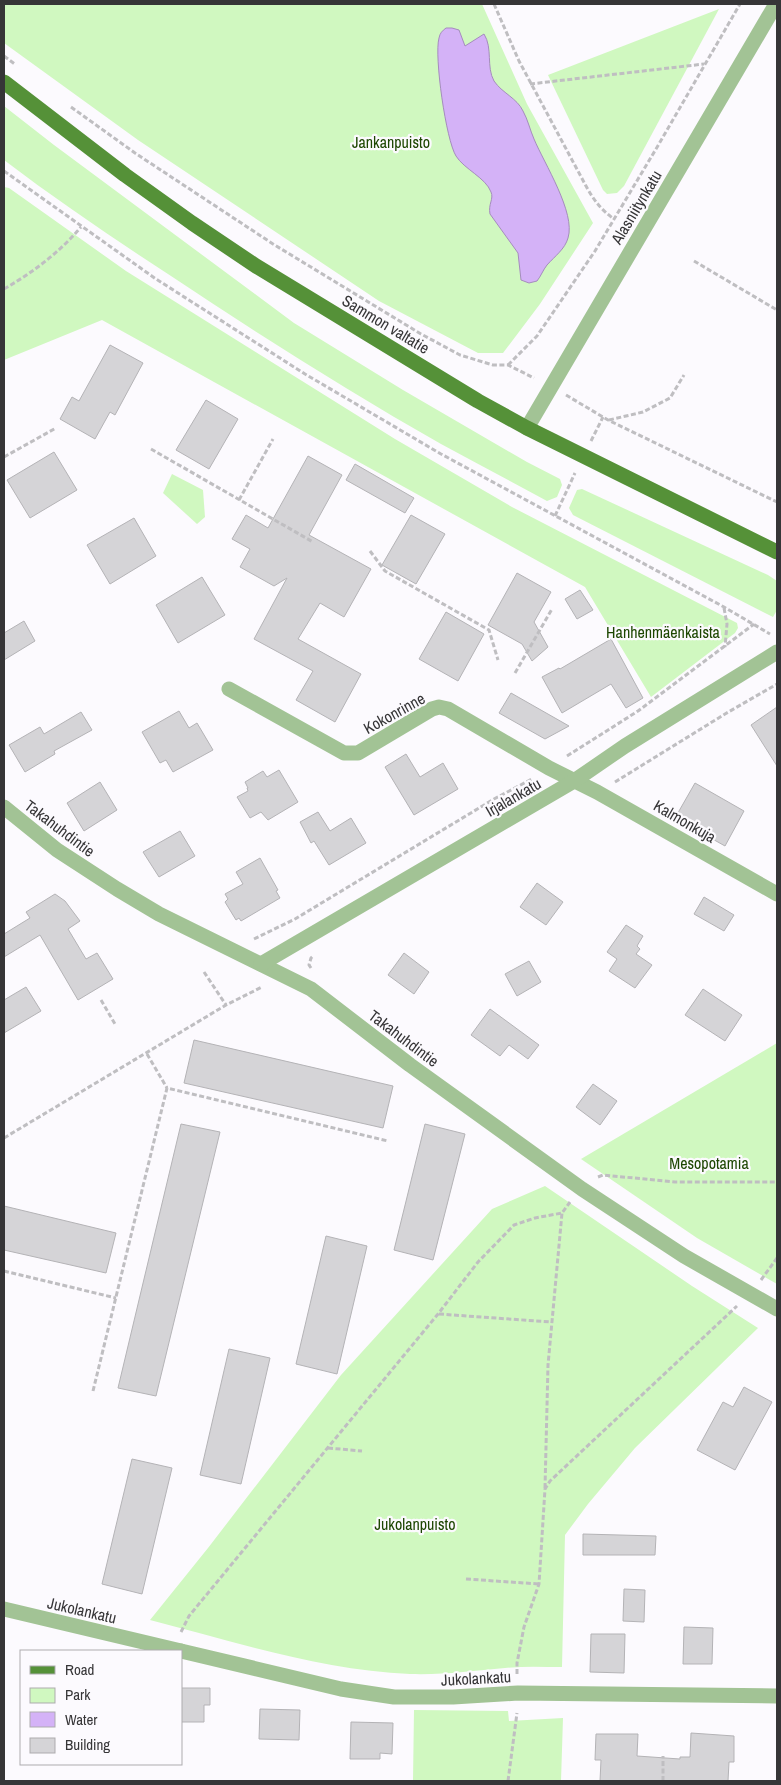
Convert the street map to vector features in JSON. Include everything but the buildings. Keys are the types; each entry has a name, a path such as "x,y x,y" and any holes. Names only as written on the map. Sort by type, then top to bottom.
{"main road":[{"name":"Sammon valtatie","path":"4,82 125,175 192,224 248,261 462,391 527,428 777,552"}],"street":[{"name":"Alasniitynkatu","path":"527,428 776,4"},
{"name":"Irjalankatu","path":"261,964 574,781 625,746 777,652"},
{"name":"Kokonrinne","path":"229,689 344,753 358,753 432,709 439,707 448,709 574,781"},
{"name":"Kalmonkuja","path":"574,781 597,792 777,894"},
{"name":"Takahuhdintie","path":"4,807 57,850 157,913 311,988 410,1065 582,1189 684,1256 777,1309"},
{"name":"Jukolankatu","path":"4,1609 177,1650"},
{"name":"Jukolankatu","path":"182,1651 341,1689 394,1697 453,1697 518,1693 777,1696"}],"path":[{"path":"494,4 530,84 594,200 606,214 614,219"},
{"path":"508,364 537,336 551,318 614,219 740,4"},
{"path":"4,56 19,68"},
{"path":"530,84 705,64"},
{"path":"65,102 135,153 273,244 398,320 460,355 493,365 508,364 589,407 608,420 777,502"},
{"path":"4,171 156,279 382,420 441,454 724,607 777,638"},
{"path":"4,289 18,281 61,248 81,227"},
{"path":"694,261 777,310"},
{"path":"608,420 643,412 670,398 684,374"},
{"path":"4,457 56,428"},
{"path":"239,500 273,439"},
{"path":"151,449 313,542"},
{"path":"370,551 385,571 489,630 498,660"},
{"path":"724,607 727,624 725,647"},
{"path":"515,674 552,609"},
{"path":"236,952 252,940 295,919 494,799 524,784 638,711 754,624"},
{"path":"204,972 226,1005"},
{"path":"101,1000 115,1024"},
{"path":"93,1391 167,1088 147,1054"},
{"path":"167,1088 388,1141"},
{"path":"508,1781 516,1725 517,1663 524,1627 539,1584 545,1489 548,1365 562,1212 582,1189 603,1175 675,1182 777,1182"},
{"path":"180,1634 189,1616 438,1314 478,1262 514,1225 562,1212"},
{"path":"545,1489 550,1481 602,1431 715,1328 749,1294 777,1258"},
{"path":"4,1271 116,1298"},
{"path":"438,1314 551,1322"},
{"path":"328,1448 362,1451"},
{"path":"466,1579 539,1584"},
{"path":"663,1756 663,1781"}],"green space":[{"name":"Jankanpuisto","path":"4,4 482,4 527,104 593,223 540,304 503,353 478,353 379,301 138,140 4,43"},
{"path":"719,9 624,186 617,193 607,194 603,190 548,75"},
{"path":"4,106 294,323 403,390 560,479 562,485 557,497 547,501 441,444 372,404 237,320 66,205 4,160"},
{"name":"Hanhenmäenkaista","path":"4,187 9,188 126,271 395,439 512,507 737,623 738,628 735,633 651,697 585,587 102,320 4,360"},
{"path":"172,474 203,490 205,517 197,524 163,493"},
{"path":"582,489 768,575 777,581 777,610 773,617 573,515 569,508 577,490"},
{"name":"Mesopotamia","path":"777,1043 777,1284 697,1238 581,1159"},
{"name":"Jukolanpuisto","path":"545,1186 692,1286 758,1328 635,1448 588,1504 565,1535 562,1667 512,1667 434,1674 377,1671 344,1667 279,1654 150,1620 341,1375 492,1209"},
{"path":"414,1710 508,1711 509,1721 563,1718 561,1781 413,1781"}],"water":[{"path":"446,28 459,30 465,46 484,34 487,39 490,70 494,81 523,111 534,139 558,188 567,215 568,238 562,249 547,265 537,281 529,283 521,280 518,253 490,214 491,192 485,182 460,161 452,147 445,116 438,62 439,38 441,32"}]}
